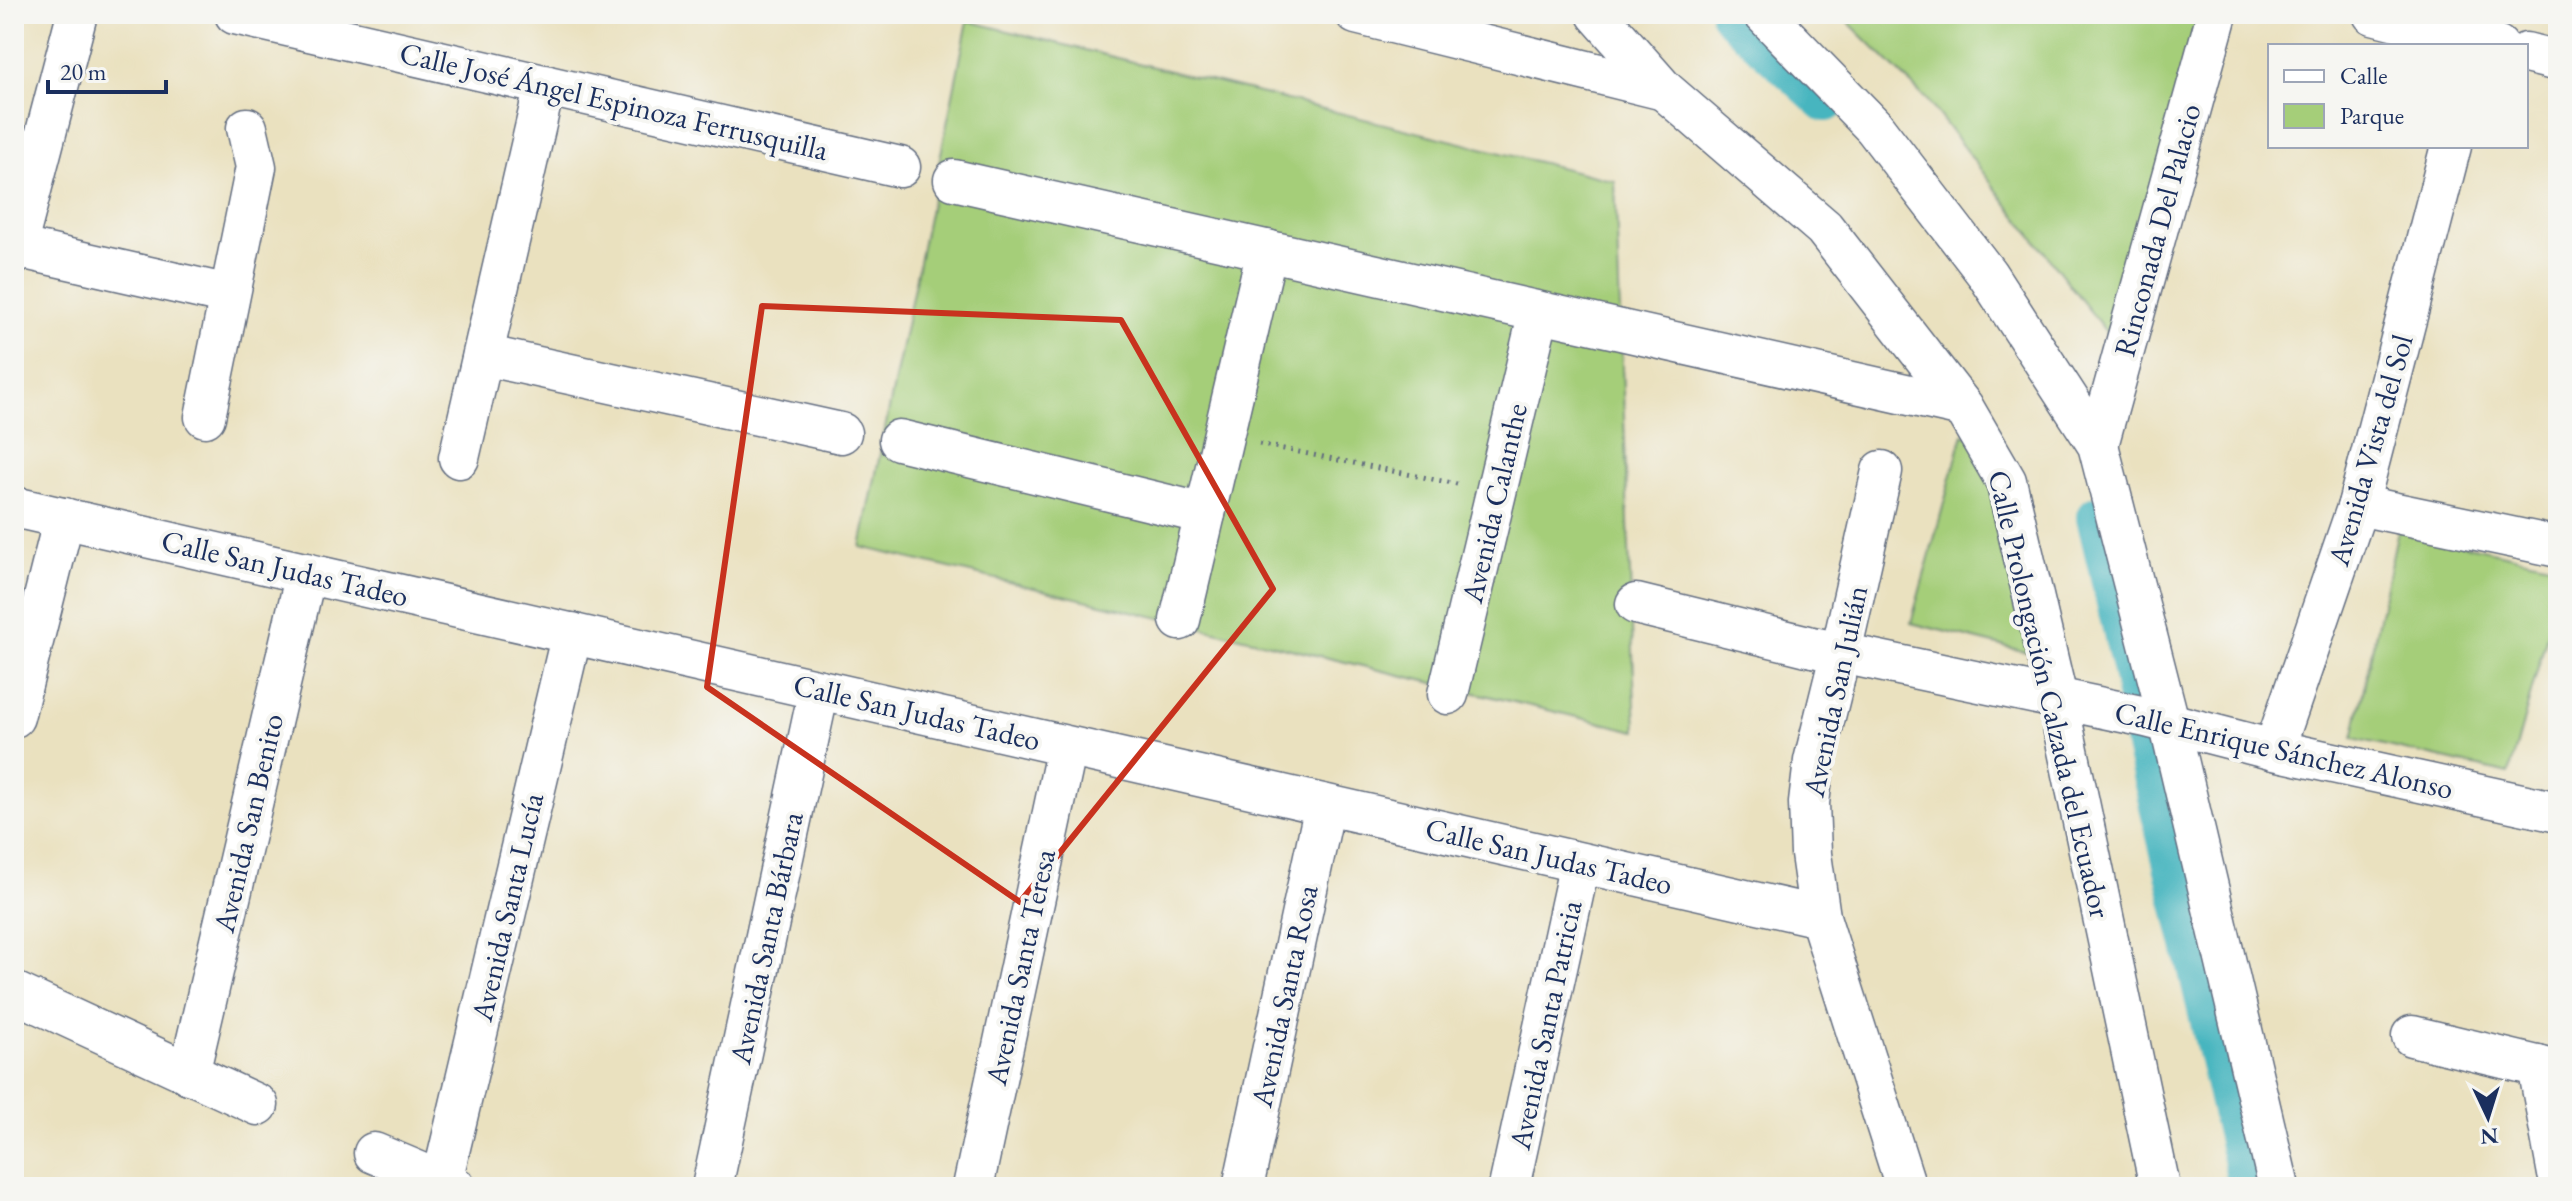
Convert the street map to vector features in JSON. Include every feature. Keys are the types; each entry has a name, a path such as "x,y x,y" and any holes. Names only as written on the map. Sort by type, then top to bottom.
{"street":[{"path":"77,14 15,251 229,295"},
{"name":"Calle José Ángel Espinoza Ferrusquilla","path":"235,14 900,167"},
{"path":"1356,14 1664,90"},
{"name":"Calle Prolongación Calzada del Ecuador","path":"1597,14 1664,90 1824,228 1963,407 2006,481 2057,698 2160,1187"},
{"path":"1764,14 1874,127 1987,274 2098,445 2158,720 2279,1187"},
{"name":"Rinconada Del Palacio","path":"2098,445 2217,14"},
{"path":"2373,14 2484,44"},
{"path":"2528,54 2558,61"},
{"path":"459,458 545,85"},
{"path":"205,417 256,167 247,128"},
{"name":"Avenida Vista del Sol","path":"2274,750 2358,505 2450,148"},
{"path":"954,180 1963,407"},
{"path":"1180,620 1267,250"},
{"name":"Avenida Calanthe","path":"1448,694 1539,312"},
{"path":"483,355 841,433"},
{"path":"899,440 1205,514"},
{"name":"Avenida San Julián","path":"1882,471 1814,761 1809,803 1811,854 1820,917 1906,1187"},
{"path":"2358,505 2558,547"},
{"name":"Calle San Judas Tadeo","path":"14,507 1820,917"},
{"path":"14,717 64,518"},
{"name":"Avenida San Benito","path":"189,1074 306,573"},
{"name":"Calle Enrique Sánchez Alonso","path":"1636,604 2558,812"},
{"name":"Avenida Santa Lucía","path":"448,1184 572,633"},
{"name":"Avenida Santa Bárbara","path":"712,1187 819,690"},
{"name":"Avenida Santa Teresa","path":"973,1187 1067,747"},
{"name":"Avenida Santa Rosa","path":"1243,1187 1325,805"},
{"name":"Avenida Santa Patricia","path":"1509,1187 1580,863"},
{"path":"14,992 258,1105"},
{"path":"2412,1036 2548,1069 2558,1174"},
{"path":"374,1153 448,1184"}],"path":[{"path":"1223,436 1496,493"}],"highlighted area":[{"path":"762,306 1121,320 1273,589 1020,902 707,687"}],"green space":[{"path":"1840,14 2205,14 2117,346 1927,100"},
{"path":"968,21 1615,181 1636,731 861,547"},
{"path":"1963,434 1997,445 2054,659 1911,623"},
{"path":"2398,530 2558,566 2558,594 2509,774 2353,738"}],"waterway":[{"path":"1731,14 1826,101"},
{"path":"2097,517 2133,671 2146,746 2250,1187"}]}
